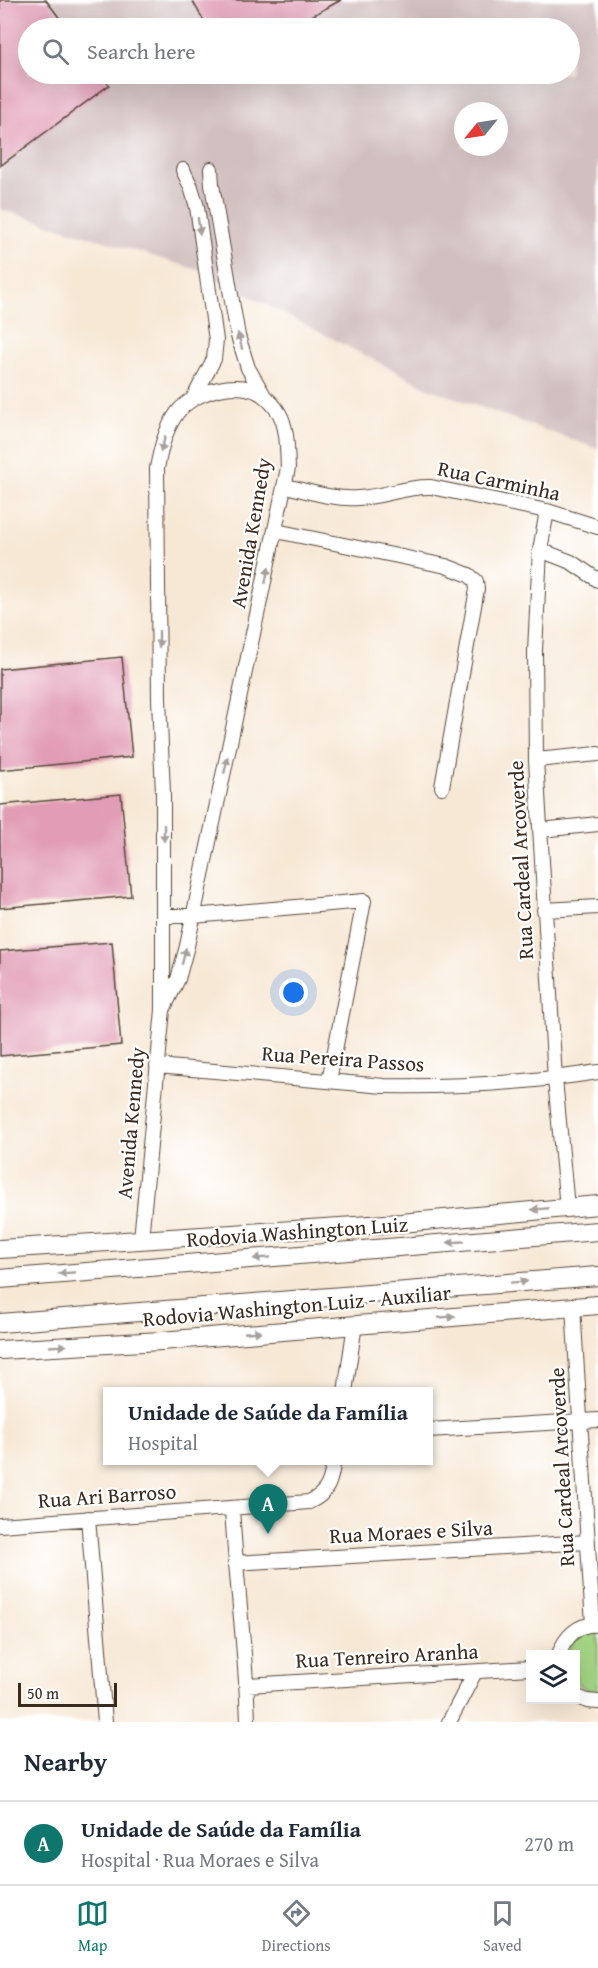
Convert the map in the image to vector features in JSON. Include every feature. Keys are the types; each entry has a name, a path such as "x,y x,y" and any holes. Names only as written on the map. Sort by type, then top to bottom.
{"highway":[{"path":"0,1249 401,1223 598,1205"},
{"path":"401,1223 552,1234"},
{"name":"Rodovia Washington Luiz","path":"0,1279 598,1231"},
{"path":"0,1323 598,1276"},
{"name":"Rodovia Washington Luiz - Auxiliar","path":"0,1350 161,1341 598,1305"}],"street":[{"name":"Avenida Kennedy","path":"163,1010 178,979 193,916 288,468 285,432 280,414 263,394 248,368 238,336 211,169"},
{"name":"Avenida Kennedy","path":"141,1239 163,1010 163,793 159,699 157,468 163,439 177,412 194,396 214,358 216,340 196,207 192,187 183,170"},
{"path":"194,396 220,388 242,387 263,394"},
{"name":"Rua Carminha","path":"285,486 337,498 358,498 414,486 431,487 547,511 598,527"},
{"name":"Rua Cardeal Arcoverde","path":"547,511 540,550 535,651 536,760 543,910 567,1208"},
{"path":"276,531 446,566 469,575 476,581 477,589 442,787"},
{"path":"540,550 571,562 598,580"},
{"path":"536,760 598,754"},
{"path":"541,830 598,824"},
{"path":"164,916 193,916 364,901 329,1081"},
{"path":"543,910 598,907"},
{"name":"Rua Pereira Passos","path":"157,1066 415,1087 555,1078 598,1072"},
{"name":"Rua Cardeal Arcoverde","path":"573,1306 595,1624"},
{"path":"346,1387 355,1324"},
{"path":"433,1430 598,1420"},
{"name":"Rua Ari Barroso","path":"0,1525 301,1503 317,1498 327,1488 333,1465"},
{"path":"232,1508 248,1722"},
{"path":"88,1518 105,1722"},
{"name":"Rua Moraes e Silva","path":"235,1563 588,1542"},
{"path":"561,1650 571,1634 581,1627 595,1624"},
{"name":"Rua Tenreiro Aranha","path":"247,1685 526,1668"},
{"path":"449,1722 475,1672"},
{"path":"580,1698 598,1702"}],"shaded area":[{"path":"0,0 598,0 598,449 430,389 201,271 0,209"}],"green space":[{"path":"598,1631 598,1692 589,1691 580,1685 580,1650 570,1650 577,1639 585,1634"}],"building":[{"path":"0,0 46,0 60,18 18,18 18,84 109,85 0,166"},
{"path":"192,0 341,0 308,18 202,18"},
{"path":"122,657 132,757 0,770 0,669"},
{"path":"121,794 131,896 0,908 0,805"},
{"path":"112,942 121,1045 0,1056 0,951"}],"place":[{"name":"Unidade de Saúde da Família","path":"268,1534"}]}
